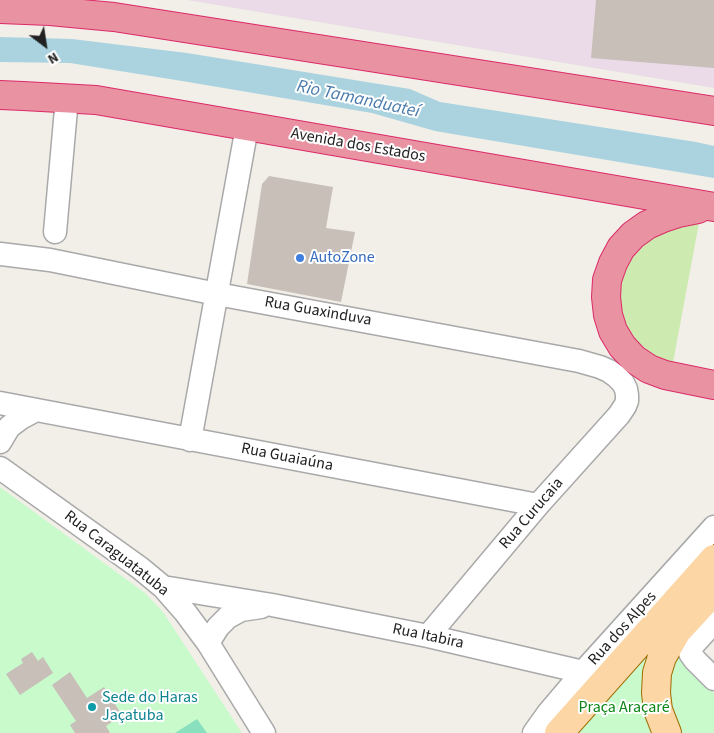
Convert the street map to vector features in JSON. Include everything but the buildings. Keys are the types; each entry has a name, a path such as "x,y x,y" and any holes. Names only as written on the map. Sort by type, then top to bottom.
{"highway":[{"path":"0,9 114,16 714,111"},
{"name":"Avenida dos Estados","path":"0,95 96,100 713,207"},
{"path":"713,207 678,213 647,225 633,235 621,248 613,264 607,280 606,297 608,315 613,331 622,346 634,359 649,369 665,375 714,385"}],"main road":[{"name":"Rua dos Alpes","path":"559,733 714,559"},
{"path":"667,733 658,710 656,693 657,673 662,657 677,631 714,591"}],"street":[{"path":"55,232 66,98"},
{"path":"190,440 247,127"},
{"name":"Rua Guaxinduva","path":"0,254 50,260 217,294 579,361 609,371 623,383 626,389"},
{"name":"Rua Curucaia","path":"428,636 538,506 619,415 627,401 626,389"},
{"name":"Rua Guaiaúna","path":"0,403 538,506"},
{"path":"0,442 9,428 21,418 36,410"},
{"name":"Rua Caraguatatuba","path":"0,468 140,568 163,587 186,612 208,643 264,733"},
{"name":"Rua dos Alpes","path":"534,733 549,712 714,527"},
{"name":"Rua Itabira","path":"163,587 272,605 428,636 584,672"},
{"name":"Rua Itabira","path":"208,643 218,627 228,617 241,610 272,605"},
{"path":"714,622 692,646 690,653 714,678"}],"shaded area":[{"path":"187,0 714,0 714,88"}],"green space":[{"path":"699,223 672,368 642,351 624,326 617,296 623,266 641,241 678,224"},
{"path":"0,487 145,593 163,612 242,733 0,733"},
{"name":"Praça Araçaré","path":"667,626 656,733 570,733"},
{"name":"Praça Araçaré","path":"680,642 684,664 714,693 714,733 677,733 664,694"},
{"path":"197,719 207,733 175,733"}],"water":[{"name":"Rio Tamanduateí","path":"0,37 72,39 187,53 410,89 440,102 696,142 714,146 714,178 435,131 372,113 182,81 70,63 0,62"}],"place":[{"name":"AutoZone","path":"300,258"},
{"name":"Sede do Haras Jaçatuba","path":"92,707"}]}
